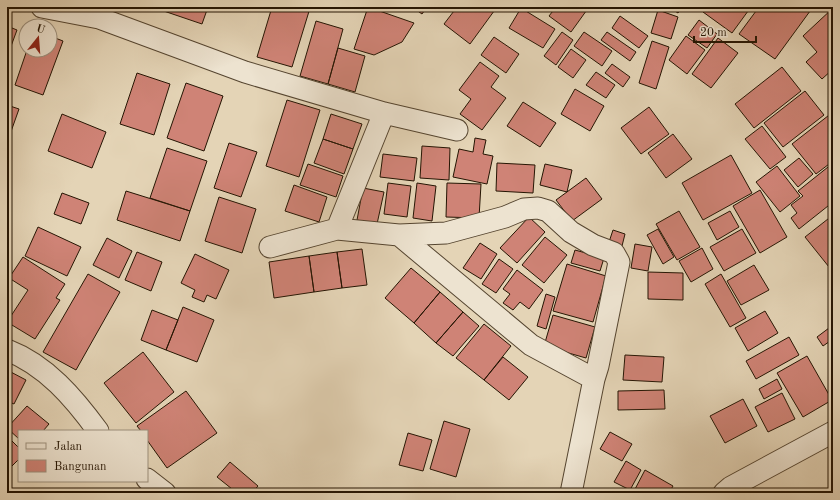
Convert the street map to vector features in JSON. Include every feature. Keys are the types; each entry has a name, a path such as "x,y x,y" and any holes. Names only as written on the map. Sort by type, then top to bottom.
{"street":[{"path":"42,7 102,13 245,72 384,113 458,130"},
{"path":"337,229 384,113"},
{"path":"270,247 337,229 400,235 446,233 505,217 524,209 538,208 548,211 571,232 593,245 614,253 620,262 571,493"},
{"path":"400,235 531,344 594,379"},
{"path":"7,350 35,364 65,389 97,430"},
{"path":"724,493 731,487 832,434"},
{"path":"148,480 165,493"}],"building":[{"path":"152,7 208,7 202,24"},
{"path":"272,7 310,8 292,67 257,57"},
{"path":"368,7 414,23 402,42 374,55 354,49"},
{"path":"412,7 427,7 422,14"},
{"path":"457,7 497,7 470,44 444,24"},
{"path":"556,7 589,7 571,32 549,16"},
{"path":"669,7 682,7 678,13"},
{"path":"706,7 751,7 732,33 703,12"},
{"path":"759,7 813,7 775,59 739,34"},
{"path":"521,8 555,29 543,48 509,28"},
{"path":"833,8 833,69 822,79 806,62 817,52 803,36"},
{"path":"658,10 678,17 671,39 651,33"},
{"path":"620,16 648,36 639,48 612,28"},
{"path":"699,20 717,34 707,48 688,35"},
{"path":"316,21 343,29 328,84 300,76"},
{"path":"7,26 17,30 7,57"},
{"path":"562,32 573,40 556,65 544,56"},
{"path":"584,32 612,51 602,66 574,46"},
{"path":"607,32 636,52 630,61 601,40"},
{"path":"686,36 705,50 687,74 669,60"},
{"path":"494,37 519,54 506,73 481,55"},
{"path":"718,38 738,53 711,88 692,74"},
{"path":"58,39 63,41 58,54"},
{"path":"652,41 669,47 656,89 639,83"},
{"path":"338,48 365,56 355,92 328,84"},
{"path":"571,49 586,60 573,78 558,67"},
{"path":"24,58 57,58 43,95 15,85"},
{"path":"480,62 499,76 491,87 506,98 482,130 460,114 471,99 459,90"},
{"path":"612,64 630,77 623,87 605,73"},
{"path":"782,67 801,91 754,128 735,104"},
{"path":"596,72 615,85 606,98 586,85"},
{"path":"137,73 170,84 154,135 120,124"},
{"path":"186,83 223,96 204,151 167,138"},
{"path":"575,89 604,106 590,131 561,114"},
{"path":"805,91 824,115 783,147 764,123"},
{"path":"287,100 320,110 299,177 266,166"},
{"path":"523,102 556,123 540,147 507,126"},
{"path":"7,105 19,109 8,140 7,140"},
{"path":"649,107 669,134 641,154 621,128"},
{"path":"833,112 833,161 816,174 792,144"},
{"path":"62,114 106,132 92,168 48,151"},
{"path":"331,114 362,124 353,149 323,139"},
{"path":"762,126 786,157 770,169 745,139"},
{"path":"673,134 692,159 666,178 648,153"},
{"path":"475,138 486,140 483,154 493,156 487,184 453,177 459,149 473,152"},
{"path":"323,139 353,149 344,174 314,163"},
{"path":"229,143 257,152 241,197 214,188"},
{"path":"422,146 450,148 449,180 420,178"},
{"path":"167,148 207,161 190,211 150,198"},
{"path":"383,154 417,158 414,181 380,177"},
{"path":"731,155 752,193 703,220 682,183"},
{"path":"799,158 813,174 798,187 784,170"},
{"path":"497,163 535,165 533,193 496,191"},
{"path":"833,163 833,202 799,229 791,218 797,213 791,205 803,196 798,191"},
{"path":"308,164 343,176 336,197 300,185"},
{"path":"545,164 572,170 567,192 540,185"},
{"path":"777,166 800,196 780,212 756,182"},
{"path":"586,178 602,199 572,221 556,200"},
{"path":"388,183 411,186 407,217 384,214"},
{"path":"417,183 436,186 432,221 413,218"},
{"path":"447,183 481,184 479,218 446,217"},
{"path":"294,185 327,197 319,222 285,211"},
{"path":"363,188 384,192 377,224 357,220"},
{"path":"760,190 787,237 760,253 733,206"},
{"path":"126,191 190,211 180,241 117,220"},
{"path":"62,193 89,203 81,224 54,214"},
{"path":"219,197 256,209 242,253 205,241"},
{"path":"679,211 700,247 677,260 656,224"},
{"path":"730,211 739,227 717,240 708,223"},
{"path":"833,215 833,272 805,237"},
{"path":"529,217 545,232 517,263 500,248"},
{"path":"38,227 81,247 67,276 25,256"},
{"path":"658,229 674,257 663,264 647,235"},
{"path":"742,229 756,253 724,271 710,247"},
{"path":"613,230 625,234 622,246 609,242"},
{"path":"545,237 567,255 544,283 522,265"},
{"path":"107,238 132,251 119,278 93,265"},
{"path":"480,243 497,254 481,279 463,268"},
{"path":"635,244 652,247 648,271 631,268"},
{"path":"702,248 713,269 691,282 679,261"},
{"path":"362,249 367,285 342,288 337,252"},
{"path":"575,250 604,258 600,271 571,263"},
{"path":"137,252 162,262 151,291 125,280"},
{"path":"337,252 342,288 314,292 309,256"},
{"path":"195,254 229,270 216,299 207,295 204,302 192,297 195,290 181,283"},
{"path":"309,256 314,292 274,298 269,262"},
{"path":"23,257 65,284 56,298 60,300 35,339 7,322 28,290 9,278"},
{"path":"499,259 513,269 496,293 482,284"},
{"path":"567,264 606,276 593,322 553,311"},
{"path":"754,265 769,290 741,305 727,281"},
{"path":"411,268 440,292 414,323 385,298"},
{"path":"517,270 543,290 529,309 520,302 513,310 503,303 510,294 503,289"},
{"path":"648,272 683,273 683,300 648,299"},
{"path":"88,274 120,292 76,370 43,352"},
{"path":"721,274 746,318 730,327 705,284"},
{"path":"440,292 463,312 436,343 414,323"},
{"path":"546,294 555,297 546,329 537,326"},
{"path":"183,307 214,320 197,362 166,350"},
{"path":"152,310 178,320 166,350 141,340"},
{"path":"765,311 778,333 748,351 735,328"},
{"path":"463,312 479,326 453,356 436,343"},
{"path":"553,315 595,327 586,358 544,346"},
{"path":"484,324 511,346 484,380 456,358"},
{"path":"833,325 833,339 823,346 817,337"},
{"path":"789,337 799,355 756,379 746,361"},
{"path":"143,352 174,392 136,423 104,383"},
{"path":"625,355 664,357 662,382 623,380"},
{"path":"807,356 832,400 803,417 777,373"},
{"path":"503,357 528,377 509,400 484,380"},
{"path":"7,370 26,380 14,404 7,401"},
{"path":"777,379 782,389 764,399 759,389"},
{"path":"664,390 665,409 618,410 618,391"},
{"path":"186,391 217,433 167,468 148,441 148,430 140,430 137,426"},
{"path":"782,393 795,419 768,432 755,407"},
{"path":"743,399 757,426 725,443 710,416"},
{"path":"27,406 49,424 44,430 18,430 18,438 7,428"},
{"path":"444,421 470,429 456,477 430,469"},
{"path":"610,432 632,444 622,461 600,449"},
{"path":"408,433 432,440 423,471 399,465"},
{"path":"7,436 18,447 18,460 11,467 7,463"},
{"path":"626,461 641,470 630,490 614,482"},
{"path":"230,462 258,486 252,493 237,493 217,477"},
{"path":"645,470 673,486 669,493 633,493"}]}
